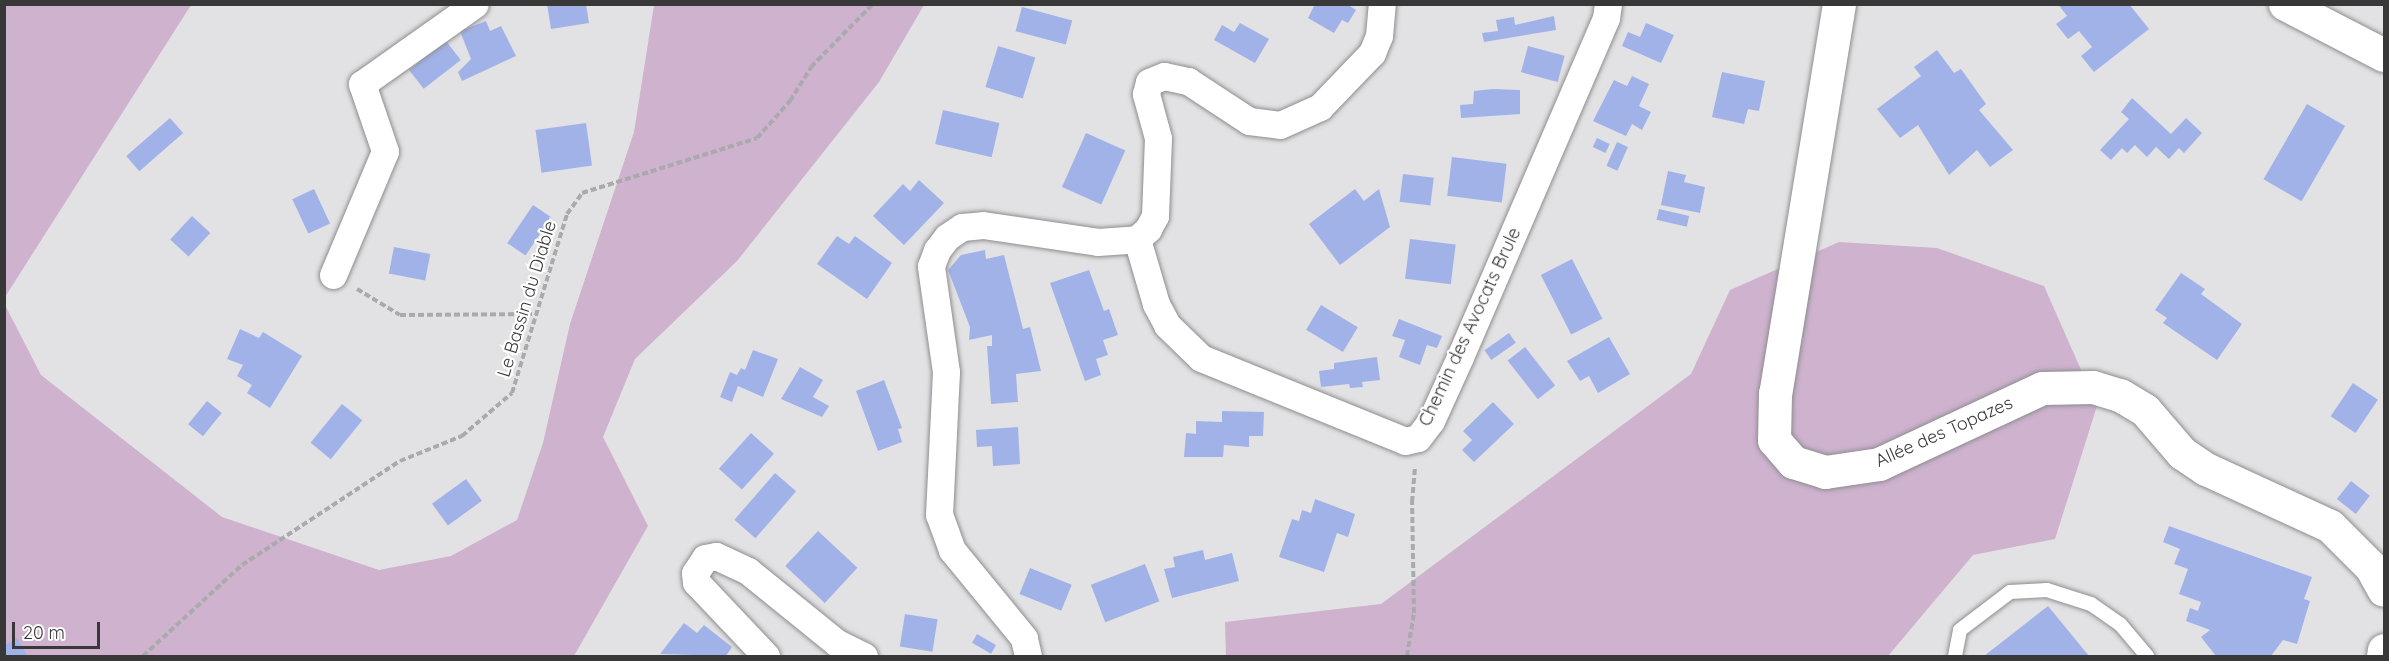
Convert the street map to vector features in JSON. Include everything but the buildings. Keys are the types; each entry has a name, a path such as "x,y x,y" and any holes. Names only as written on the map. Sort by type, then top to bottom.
{"main road":[{"name":"Allée des Topazes","path":"1839,4 1775,393 1774,440 1793,462 1825,472 1879,464 2042,388 2093,387 2120,395 2145,410 2182,453 2206,469 2330,526 2371,567 2385,590"},
{"path":"2285,4 2383,59"},
{"path":"2383,657 2385,650"}],"street":[{"path":"333,275 385,151 362,84 475,4"},
{"path":"1028,657 1024,638 952,550 939,515 946,372 931,266 947,237 962,227 984,225 1098,242 1137,239 1155,216 1158,138 1146,94 1149,82 1164,76 1188,81 1248,121 1280,125 1320,107 1372,53 1379,36 1382,4"},
{"name":"Chemin des Avocats Brule","path":"1137,239 1156,304 1167,325 1201,358 1411,439 1431,421 1460,357 1606,18 1608,4"},
{"path":"766,657 696,582 695,573 705,558 716,556 748,571 837,643 864,657"}],"lane":[{"path":"1955,657 1960,630 2010,592 2047,590 2091,604 2120,624 2147,657"}],"path":[{"name":"Le Bassin du Diable","path":"143,657 242,566 400,461 462,436 512,393 567,214 582,193 757,138 790,101 810,67 873,4"},
{"path":"333,275 400,315 536,314"},
{"path":"1407,657 1414,613 1411,439"}],"shaded area":[{"path":"4,5 191,5 5,297"},
{"path":"654,5 924,5 879,82 737,261 635,359 603,437 648,526 574,656 5,656 4,303 41,375 222,517 379,570 451,556 517,520 543,443 570,324 634,132"},
{"path":"1839,242 1937,248 2044,286 2097,406 2055,539 1973,555 1888,656 1226,656 1225,622 1381,604 1691,374 1730,290"}]}
